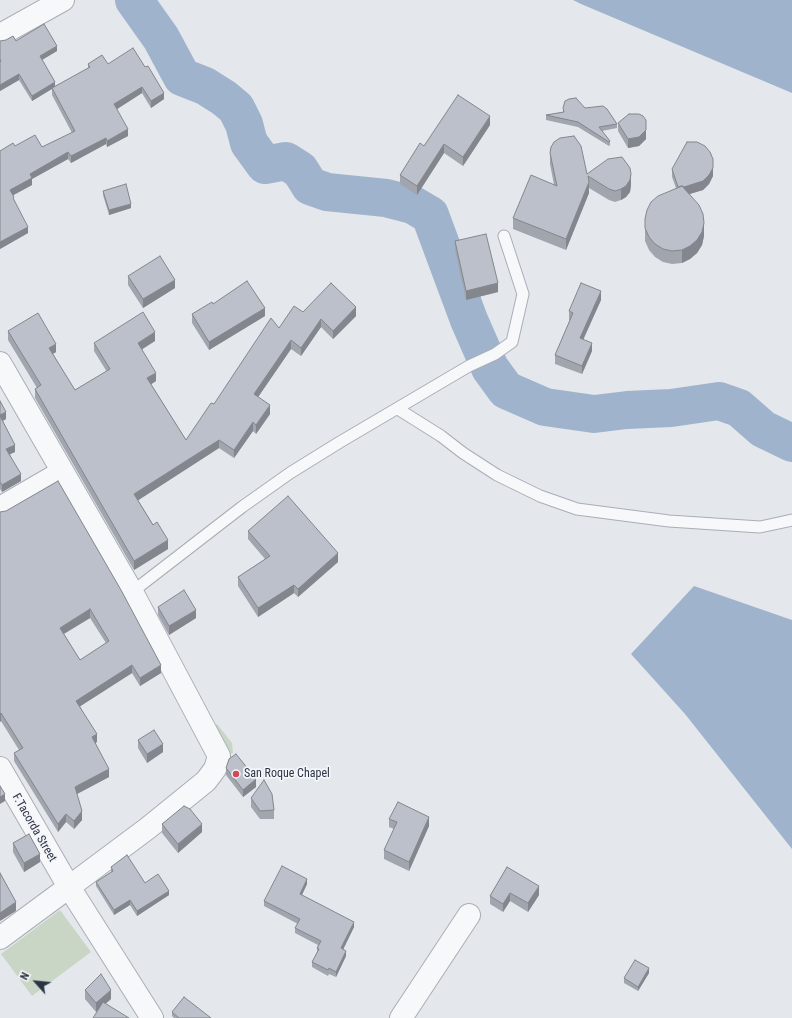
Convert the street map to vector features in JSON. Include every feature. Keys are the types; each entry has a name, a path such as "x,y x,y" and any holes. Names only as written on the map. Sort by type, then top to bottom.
{"street":[{"path":"0,35 63,0"},
{"path":"0,363 132,592 219,756 215,769 206,781 148,828 0,938"},
{"path":"0,508 62,472"},
{"name":"F.Tacorda Street","path":"0,768 69,887 152,1018"},
{"path":"401,1018 469,914"}],"lane":[{"path":"132,592 242,507 290,473 469,366 495,354 512,342 523,294 504,236"},
{"path":"398,409 441,436 463,453 497,475 540,496 578,509 669,520 760,527 792,520"}],"green space":[{"path":"217,724 232,743 233,753 223,755 210,729"},
{"path":"60,910 91,952 32,996 1,954"}],"water":[{"path":"573,0 792,0 792,93 581,4"},
{"path":"694,586 792,620 792,849 685,714 631,654"}],"building":[{"path":"44,24 57,46 40,56 55,82 32,96 19,74 0,85 0,41 6,40 13,36 16,41"},
{"path":"133,48 145,67 148,66 164,93 151,101 142,87 114,104 128,129 107,141 106,138 71,156 68,152 30,174 32,178 10,190 28,227 0,242 0,151 13,143 15,146 35,135 42,147 75,131 52,88 90,67 88,64 102,55 108,64"},
{"path":"458,95 490,116 463,157 444,144 417,186 400,175 420,143 424,146"},
{"path":"576,98 585,108 603,106 607,109 617,124 599,127 610,141 609,142 578,122 546,115 564,112 563,108 565,101"},
{"path":"629,114 639,114 646,120 646,130 639,137 628,139 618,123"},
{"path":"574,136 581,146 587,174 608,159 622,157 630,168 631,174 630,180 626,186 615,191 588,176 589,182 566,239 513,218 531,175 557,186 550,153 551,147 554,142 560,138"},
{"path":"687,142 697,142 705,146 713,159 713,168 703,181 684,187 678,187 672,169"},
{"path":"126,184 131,204 109,210 103,191"},
{"path":"682,186 699,205 703,214 704,223 702,232 697,240 682,250 672,251 663,249 655,244 649,237 645,228 647,210 651,202 658,196"},
{"path":"486,234 498,283 466,291 455,241"},
{"path":"160,256 175,280 143,299 128,276"},
{"path":"247,281 265,308 209,342 192,314 212,302 213,304"},
{"path":"331,283 356,307 333,331 321,319 301,348 291,340 254,394 270,405 256,425 253,422 234,450 219,440 134,494 153,525 157,522 168,540 134,561 35,389 41,385 8,331 38,313 56,344 49,348 75,390 110,369 94,343 143,312 155,332 138,343 156,373 147,378 186,440 211,403 214,404 271,318 279,328 294,306 303,312"},
{"path":"581,283 601,291 580,338 592,343 582,366 555,355 573,313 569,311"},
{"path":"0,401 6,412 0,415"},
{"path":"0,416 15,445 6,449 21,474 2,485 0,482"},
{"path":"58,481 121,590 161,665 140,678 132,665 76,701 97,734 92,737 109,769 75,787 82,811 74,821 66,814 58,824 14,753 23,748 1,713 0,714 0,512 6,511","holes":["90,609 109,641 80,660 60,628"]},
{"path":"288,496 338,553 298,589 294,585 258,608 238,577 270,556 248,531"},
{"path":"184,590 196,610 169,626 158,607"},
{"path":"154,730 163,744 147,754 138,740"},
{"path":"236,754 256,779 243,790 226,768 229,759"},
{"path":"264,780 272,794 274,810 260,811 251,798"},
{"path":"0,786 5,794 0,797"},
{"path":"398,802 429,817 409,862 384,850 397,822 389,819"},
{"path":"184,806 190,809 202,824 178,844 162,824"},
{"path":"29,834 40,854 24,863 13,843"},
{"path":"127,855 145,883 158,874 169,891 137,911 130,900 114,910 96,882 113,871 111,867"},
{"path":"282,866 307,879 300,894 354,922 341,948 346,951 336,972 329,968 328,970 312,962 319,949 317,948 321,941 295,928 300,919 264,901"},
{"path":"507,867 539,886 528,903 510,893 503,904 490,896"},
{"path":"0,873 16,902 0,913"},
{"path":"635,960 649,968 638,987 624,978"},
{"path":"101,974 111,990 96,1003 85,990"},
{"path":"184,997 211,1018 179,1018 172,1012"},
{"path":"103,1002 129,1018 93,1018"}],"waterway":[{"path":"134,0 161,38 182,77 205,86 224,98 236,108 244,124 249,143 265,165 286,161 300,170 310,186 327,192 386,198 413,205 430,215 469,320 490,368 506,390 545,407 594,414 627,410 671,408 719,401 739,408 763,429 792,443"}],"place":[{"name":"San Roque Chapel","path":"236,774"}]}
